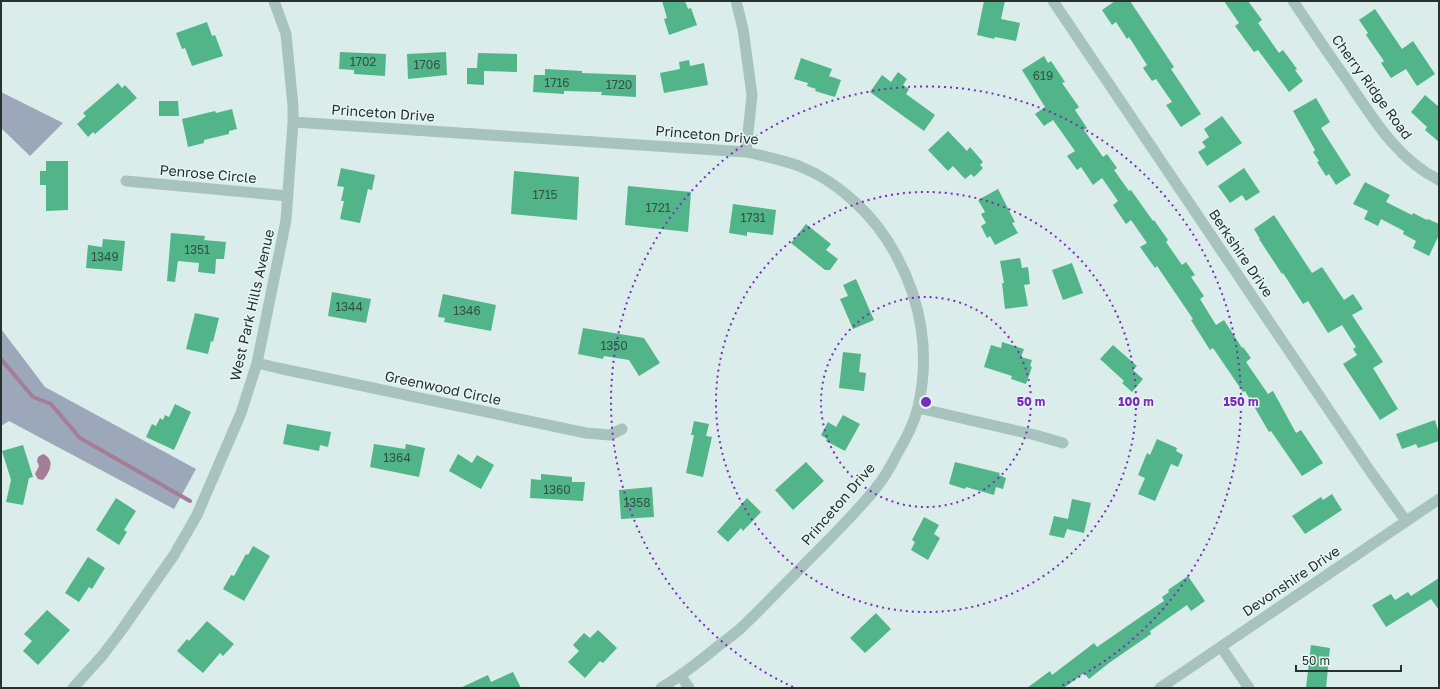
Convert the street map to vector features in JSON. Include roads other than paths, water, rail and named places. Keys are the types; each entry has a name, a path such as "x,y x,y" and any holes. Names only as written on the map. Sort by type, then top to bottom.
{"street":[{"name":"West Park Hills Avenue","path":"73,688 102,656 121,631 174,555 197,515 241,413 257,363 286,220 293,106 286,34 274,1"},
{"path":"736,1 743,29 752,95 746,152"},
{"name":"Berkshire Drive","path":"1053,1 1370,471 1406,521"},
{"name":"Cherry Ridge Road","path":"1293,1 1357,96 1393,145 1408,160 1427,174 1439,180"},
{"name":"Princeton Drive","path":"292,122 746,152 772,157 801,167 839,188 860,207 892,246 910,284 917,306 924,350 924,372 918,408 909,432 891,466 876,488 831,538 739,630 681,676 660,688"},
{"name":"Penrose Circle","path":"126,181 288,196"},
{"name":"Greenwood Circle","path":"257,363 586,433 610,435 622,429"},
{"path":"918,408 1035,435 1063,443"},
{"name":"Devonshire Drive","path":"1160,688 1439,500"},
{"path":"1221,647 1249,688"},
{"path":"681,676 689,688"}],"waterway":[{"path":"1,359 33,397 51,404 80,438 190,501"}]}
